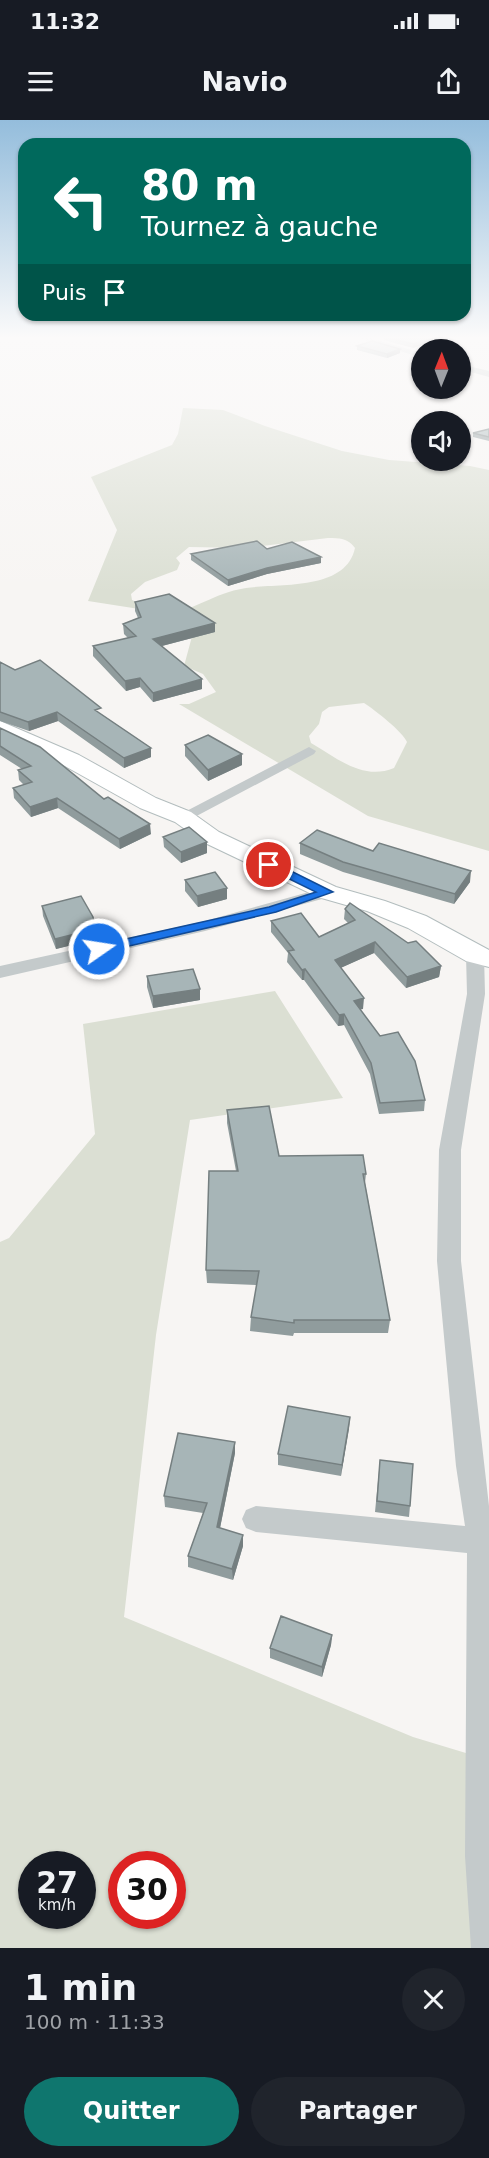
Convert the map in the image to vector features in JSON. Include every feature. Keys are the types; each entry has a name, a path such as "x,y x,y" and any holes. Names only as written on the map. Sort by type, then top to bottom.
{"street":[{"path":"0,727 71,760 148,803 183,817 211,837 327,892 376,906 417,922 482,957 450,1150 448,1260 469,1466 481,1541 482,1856 488,1948"},
{"path":"183,817 309,751"},
{"path":"0,972 191,929 272,909 327,892"},
{"path":"256,1519 481,1541"}],"shaded area":[{"path":"180,423 258,423 342,451 411,462 411,471 471,471 471,466 489,470 489,851 368,816 179,704 189,704 216,692 203,674 184,666 197,618 88,601 117,530 91,477 172,445","holes":["328,538 346,540 355,548 349,562 339,572 326,578 310,582 246,588 180,610 167,611 151,608 132,600 131,594 145,582 177,570 180,563 176,558 189,547 246,548","364,703 395,727 407,742 394,768 383,771 372,772 351,766 311,743 309,736 319,724 322,712 329,707"]},
{"path":"275,991 343,1098 190,1120 156,1335 124,1617 413,1737 489,1760 489,1948 0,1948 0,1242 9,1238 95,1134 83,1024"}],"building":[{"path":"489,429 489,437 473,433"},
{"path":"257,541 267,549 292,542 321,557 267,568 228,580 191,554"},
{"path":"169,594 215,623 153,639 202,679 153,693 140,678 125,681 93,646 136,636 123,624 141,617 135,602"},
{"path":"40,660 101,708 95,710 151,748 124,758 57,712 28,722 0,712 0,662 15,670"},
{"path":"0,728 40,747 104,799 108,797 150,824 119,839 57,798 30,807 13,788 32,782 18,770 31,766 0,746"},
{"path":"208,735 242,754 208,770 185,745"},
{"path":"189,827 207,842 181,852 163,837"},
{"path":"317,830 373,851 379,843 471,871 455,894 343,862 300,843"},
{"path":"215,872 227,888 197,896 185,880"},
{"path":"81,896 93,917 95,929 55,939 42,906"},
{"path":"350,903 408,943 416,941 441,966 407,977 375,942 335,960 364,998 354,1001 380,1036 398,1032 415,1061 425,1100 380,1103 371,1063 344,1014 339,1015 305,969 302,970 288,951 294,950 271,921 301,913 319,937 355,920 345,909"},
{"path":"193,969 200,989 153,996 147,976"},
{"path":"269,1106 279,1156 363,1155 366,1174 363,1174 390,1320 294,1320 294,1323 251,1317 259,1271 206,1270 209,1171 238,1171 227,1110"},
{"path":"288,1406 350,1417 342,1465 278,1454"},
{"path":"178,1433 235,1442 217,1527 243,1535 232,1569 188,1556 207,1503 164,1496"},
{"path":"380,1460 413,1464 410,1506 377,1501"},
{"path":"281,1616 332,1635 322,1667 270,1648"}],"route":[{"path":"99,949 272,909 327,892 269,865"}]}
